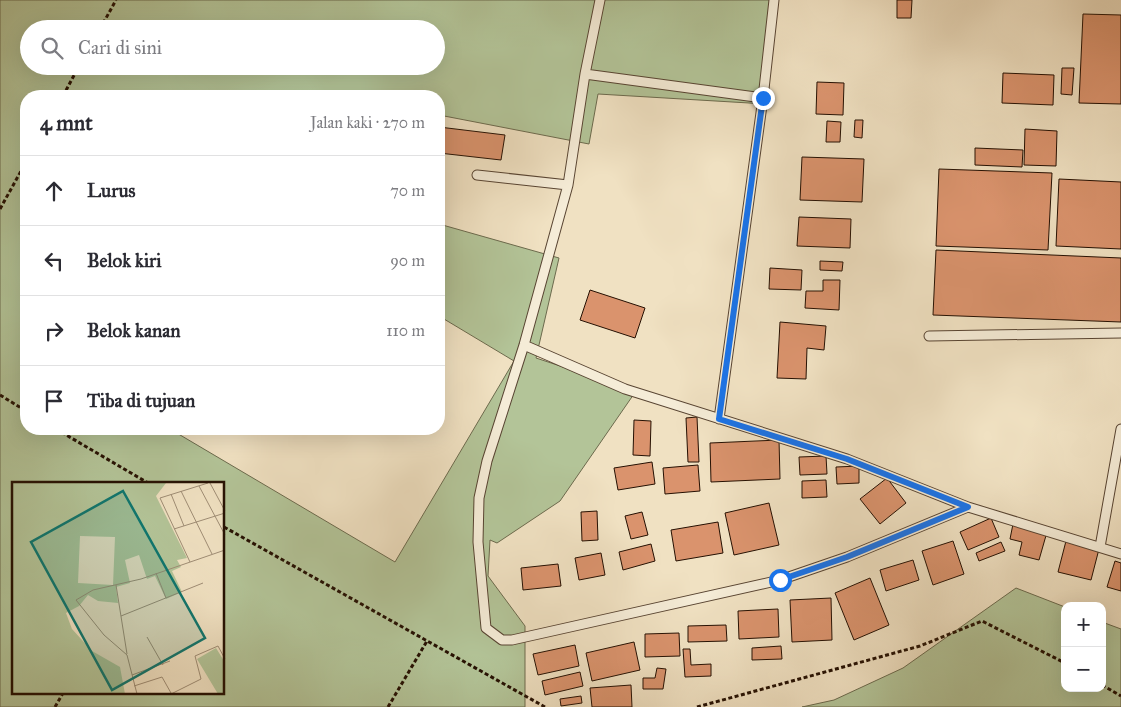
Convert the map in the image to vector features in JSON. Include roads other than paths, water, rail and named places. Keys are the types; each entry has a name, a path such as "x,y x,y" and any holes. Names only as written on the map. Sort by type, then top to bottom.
{"lane":[{"path":"600,0 585,74 568,184 524,345 487,461 479,498 478,542 486,628 502,640 512,640 780,580 847,557 968,507"},
{"path":"719,419 763,98 774,0"},
{"path":"585,74 763,98"},
{"path":"477,175 568,184"},
{"path":"929,336 1121,333"},
{"path":"524,345 625,389 847,459 968,507 1121,554"},
{"path":"1100,547 1121,430"}]}
